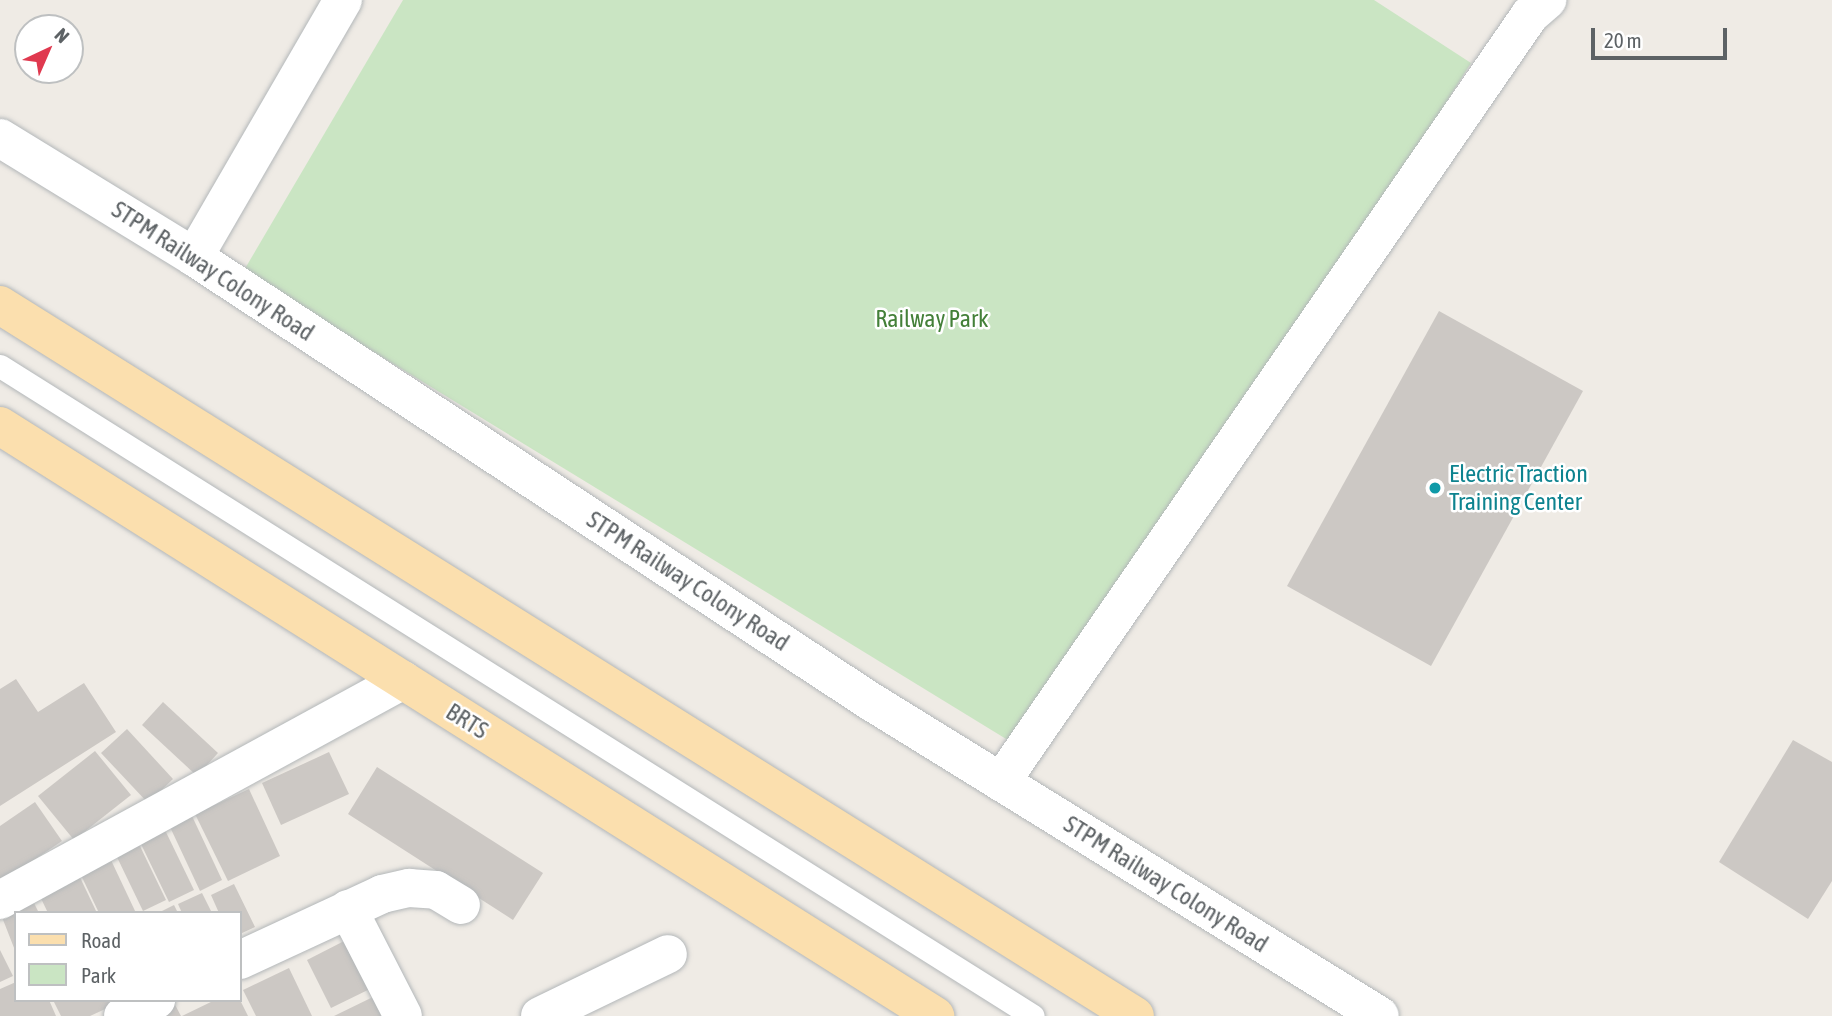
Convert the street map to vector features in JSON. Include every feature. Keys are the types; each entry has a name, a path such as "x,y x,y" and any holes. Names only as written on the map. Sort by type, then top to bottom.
{"main road":[{"path":"0,305 1135,1016"},
{"name":"BRTS","path":"0,426 935,1016"}],"street":[{"path":"194,257 343,0"},
{"path":"1001,782 1530,15 1547,0"},
{"name":"STPM Railway Colony Road","path":"0,138 194,257 1001,782 1380,1016"},
{"path":"0,900 402,680"},
{"path":"242,959 348,909 409,888 436,890 461,905"},
{"path":"348,909 403,1016"},
{"path":"540,1016 668,954"},
{"path":"123,1016 152,1002"}],"lane":[{"path":"0,366 1032,1016"}],"green space":[{"name":"Railway Park","path":"403,0 1374,0 1471,63 1034,756 243,272"}],"building":[{"name":"Electric Traction Training Center","path":"1439,311 1583,391 1431,666 1287,586"},
{"path":"16,679 38,712 84,683 116,732 0,806 0,689"},
{"path":"163,702 218,753 197,776 142,725"},
{"path":"127,729 173,779 148,803 101,753"},
{"path":"1793,740 1832,762 1832,881 1808,919 1719,862"},
{"path":"95,751 131,795 74,840 38,796"},
{"path":"329,752 349,794 281,825 262,783"},
{"path":"377,767 543,873 513,920 348,814"},
{"path":"249,789 280,856 228,881 195,814"},
{"path":"35,802 62,841 0,883 0,826"},
{"path":"192,816 222,880 200,891 170,827"},
{"path":"165,830 194,890 169,902 140,842"},
{"path":"138,842 166,900 143,911 115,853"},
{"path":"110,858 135,911 98,911 80,873"},
{"path":"76,869 96,911 47,911 36,888"},
{"path":"234,884 255,927 242,933 242,911 218,911 211,895"},
{"path":"202,893 211,911 181,911 178,904"},
{"path":"31,897 38,911 14,911 14,948 0,912"},
{"path":"174,905 177,911 162,911"},
{"path":"350,938 374,987 331,1008 307,960"},
{"path":"0,950 13,976 0,982"},
{"path":"289,968 312,1016 256,1016 243,990"},
{"path":"14,983 14,1002 50,1002 56,1016 0,1016 0,989"},
{"path":"375,996 385,1016 334,1016"},
{"path":"54,1002 112,1002 114,1005 90,1016 61,1016"},
{"path":"174,1002 181,1016 143,1016"},
{"path":"211,1002 241,1002 248,1016 182,1016"}],"place":[{"name":"Electric Traction Training Center","path":"1435,488"}]}
